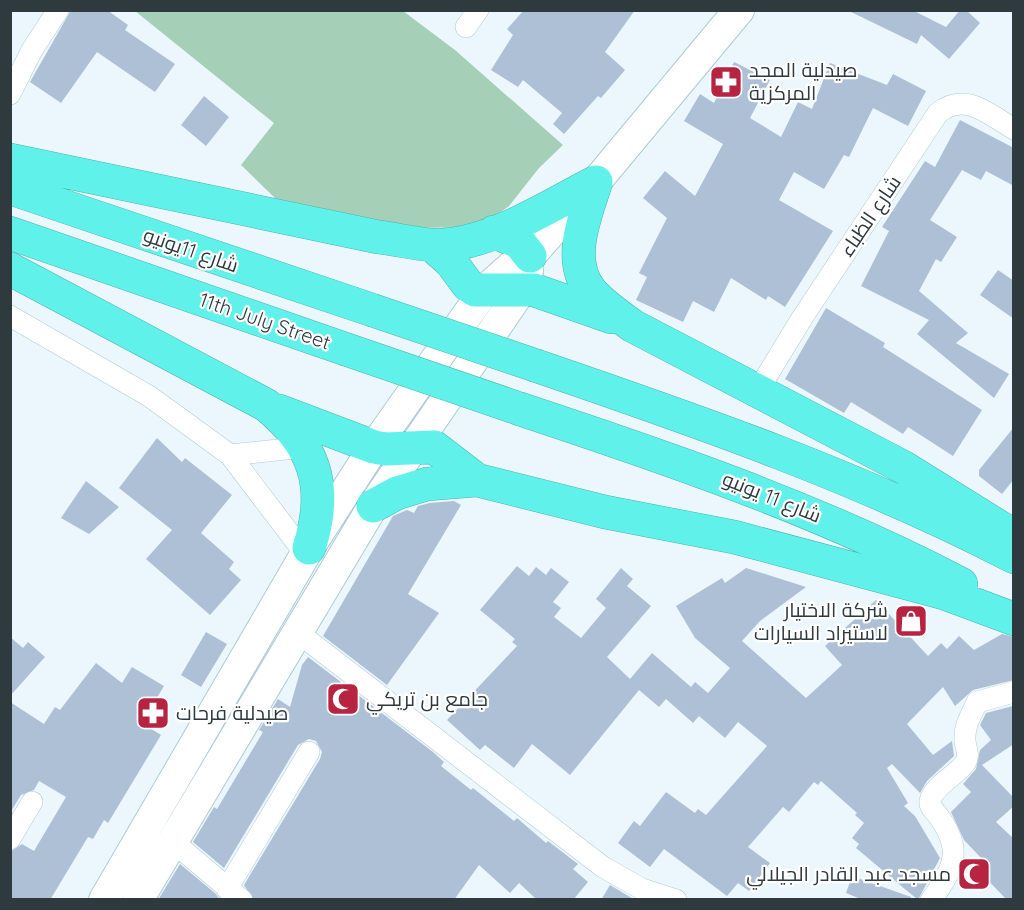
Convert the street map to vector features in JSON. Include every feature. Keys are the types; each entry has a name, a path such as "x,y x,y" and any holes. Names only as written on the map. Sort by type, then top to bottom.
{"highway":[{"path":"10,160 378,237 432,245 453,244 494,232 596,182"},
{"path":"596,182 580,235 579,253 582,274 588,288 599,300 633,326"},
{"name":"شارع 11يونيو","path":"10,188 640,402 834,476 969,534 1014,558"},
{"path":"494,232 519,242 530,256"},
{"name":"11th July Street","path":"10,233 520,409"},
{"path":"432,245 451,262 468,285 484,291 522,289 551,294 633,326 903,467 1014,536"},
{"path":"10,269 266,405 374,447 427,446 441,451 477,480"},
{"path":"266,405 288,423 305,447 315,471 319,496 317,523 308,551"},
{"name":"شارع 11 يونيو","path":"520,409 714,474 825,517 894,549 1014,611"},
{"path":"374,447 402,483"},
{"path":"373,506 402,483 477,480 605,512 734,537 944,593 1014,619"}],"main road":[{"path":"104,900 308,551 374,447 484,291 513,265 530,256 596,182 739,10"},
{"path":"402,483 414,448 522,289 530,256"},
{"path":"138,900 373,506"}],"street":[{"path":"10,94 32,50 58,10"},
{"name":"شارع الظباء","path":"757,392 802,318 938,113 948,105 960,102 971,105 1014,129"},
{"path":"15,326 149,396 230,455 308,551"},
{"path":"230,455 305,447"},
{"path":"297,632 524,809 639,894 676,900"},
{"path":"931,900 944,884 955,854 949,835 930,807 930,801 935,792 966,763 968,754 965,744 965,726 977,702 1014,692"},
{"path":"172,841 235,894 309,752"},
{"path":"10,839 32,802"}],"green space":[{"path":"135,11 403,11 455,50 563,145 539,168 509,206 480,227 408,228 276,199 241,165 274,123"}],"building":[{"path":"71,10 107,10 128,25 125,30 175,64 155,92 97,52 61,103 30,82"},
{"path":"524,10 635,10 605,52 625,70 601,98 598,96 564,134 553,124 562,113 523,80 518,87 491,70 513,35 507,29"},
{"path":"847,10 912,10 946,27 960,10 966,10 980,23 949,59 921,35 917,44"},
{"path":"734,62 770,80 750,118 781,137 798,102 812,109 830,63 887,85 893,74 926,91 908,126 873,108 849,157 844,155 824,189 794,172 779,200 833,231 785,307 768,296 766,300 731,278 714,312 693,301 683,322 636,300 647,277 639,273 667,218 643,198 665,171 695,196 723,144 684,121 700,94 714,103"},
{"path":"204,96 229,117 206,146 181,125"},
{"path":"960,120 1014,148 1014,186 986,171 981,180 962,170 930,220 957,237 941,262 936,259 919,291 968,333 956,343 1009,374 994,398 917,334 929,320 861,286 889,231 882,227 925,161 935,167"},
{"path":"998,270 1014,281 1014,319 980,295"},
{"path":"826,308 885,343 883,347 982,410 953,456 908,427 903,434 851,402 844,413 785,379"},
{"path":"1014,427 1014,479 1002,494 979,476 979,470"},
{"path":"157,438 182,462 185,458 232,495 201,533 234,562 229,569 241,580 210,615 146,559 172,530 119,488"},
{"path":"86,481 119,507 89,534 61,518"},
{"path":"454,501 461,505 408,594 439,613 387,685 323,636 393,516 407,510 414,513 418,506 430,503"},
{"path":"517,566 529,576 536,567 546,575 551,568 569,582 553,602 561,608 554,617 581,638 606,608 596,599 621,568 633,579 627,586 651,606 607,657 630,679 652,653 691,687 695,682 708,693 730,668 695,638 676,606 722,578 725,583 746,568 806,587 760,621 742,641 806,698 842,665 825,646 876,600 928,656 941,643 947,649 959,636 974,650 1002,634 1014,637 1014,680 973,690 955,706 943,687 907,724 933,755 952,741 954,756 927,781 920,793 892,764 887,768 908,803 904,806 915,816 940,858 918,900 856,848 859,844 852,838 864,823 855,815 857,813 821,781 818,785 814,782 789,812 783,807 748,847 770,863 749,891 738,883 727,896 664,849 650,867 618,843 634,821 640,826 666,792 695,813 698,809 706,815 767,746 738,722 725,738 699,716 693,723 666,699 659,707 639,690 570,775 532,744 514,768 485,745 480,750 447,720 517,646 512,642 515,639 480,610"},
{"path":"206,632 227,644 201,687 181,675"},
{"path":"10,637 23,648 28,642 45,657 10,696"},
{"path":"308,657 433,752 444,762 441,766 471,790 473,788 514,821 517,818 546,843 548,841 578,864 573,869 588,882 573,900 537,900 519,883 510,893 479,865 454,900 254,900 244,885 320,759 322,752 316,741 309,739 298,745 224,868 193,842 214,807 217,809 263,732 259,730 278,699 290,707 302,665"},
{"path":"96,663 122,683 132,667 164,686 142,723 161,735 108,823 104,820 93,839 88,837 50,900 10,900 10,852 22,844 34,851 66,797 39,781 34,790 21,795 10,813 10,702 44,724 55,707 60,710"},
{"path":"1013,706 1014,744 982,765 1014,798 1014,806 996,822 1014,839 1014,900 1007,900 976,868 984,861 964,840 951,812 971,792 963,784 976,769 980,750 991,740 980,725 986,713"},
{"path":"180,864 216,894 220,900 158,900"},
{"path":"852,876 911,897 910,900 863,900 846,893"},
{"path":"610,885 635,900 601,900"}],"place":[{"name":"صيدلية المجد المركزية","path":"726,82"},
{"name":"شركة الاختيار لاستيراد السيارات","path":"911,621"},
{"name":"جامع بن تريكي","path":"343,699"},
{"name":"صيدلية فرحات","path":"153,713"},
{"name":"مسجد عبد القادر الجيلالي","path":"974,874"}]}
